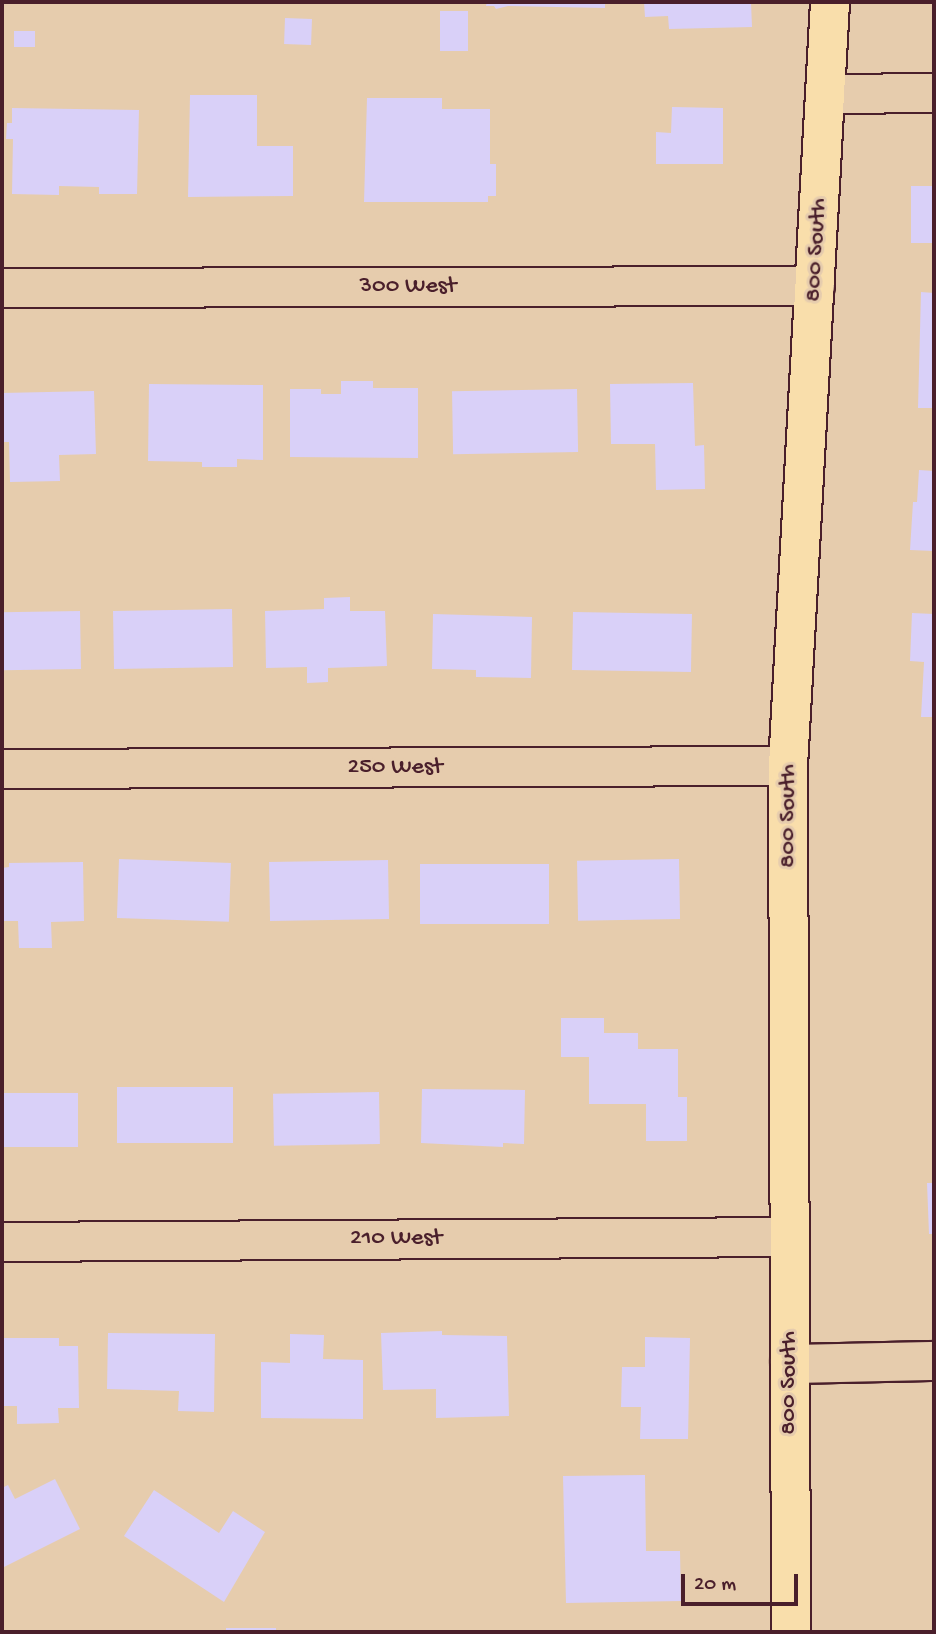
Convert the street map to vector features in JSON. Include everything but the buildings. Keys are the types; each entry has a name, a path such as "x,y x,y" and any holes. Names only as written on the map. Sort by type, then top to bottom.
{"main road":[{"name":"800 South","path":"791,1632 788,766 830,2"}],"street":[{"path":"827,94 934,93"},
{"name":"300 West","path":"2,288 815,286"},
{"name":"250 West","path":"2,769 788,766"},
{"name":"210 West","path":"2,1242 790,1237"},
{"path":"790,1364 934,1361"}]}
